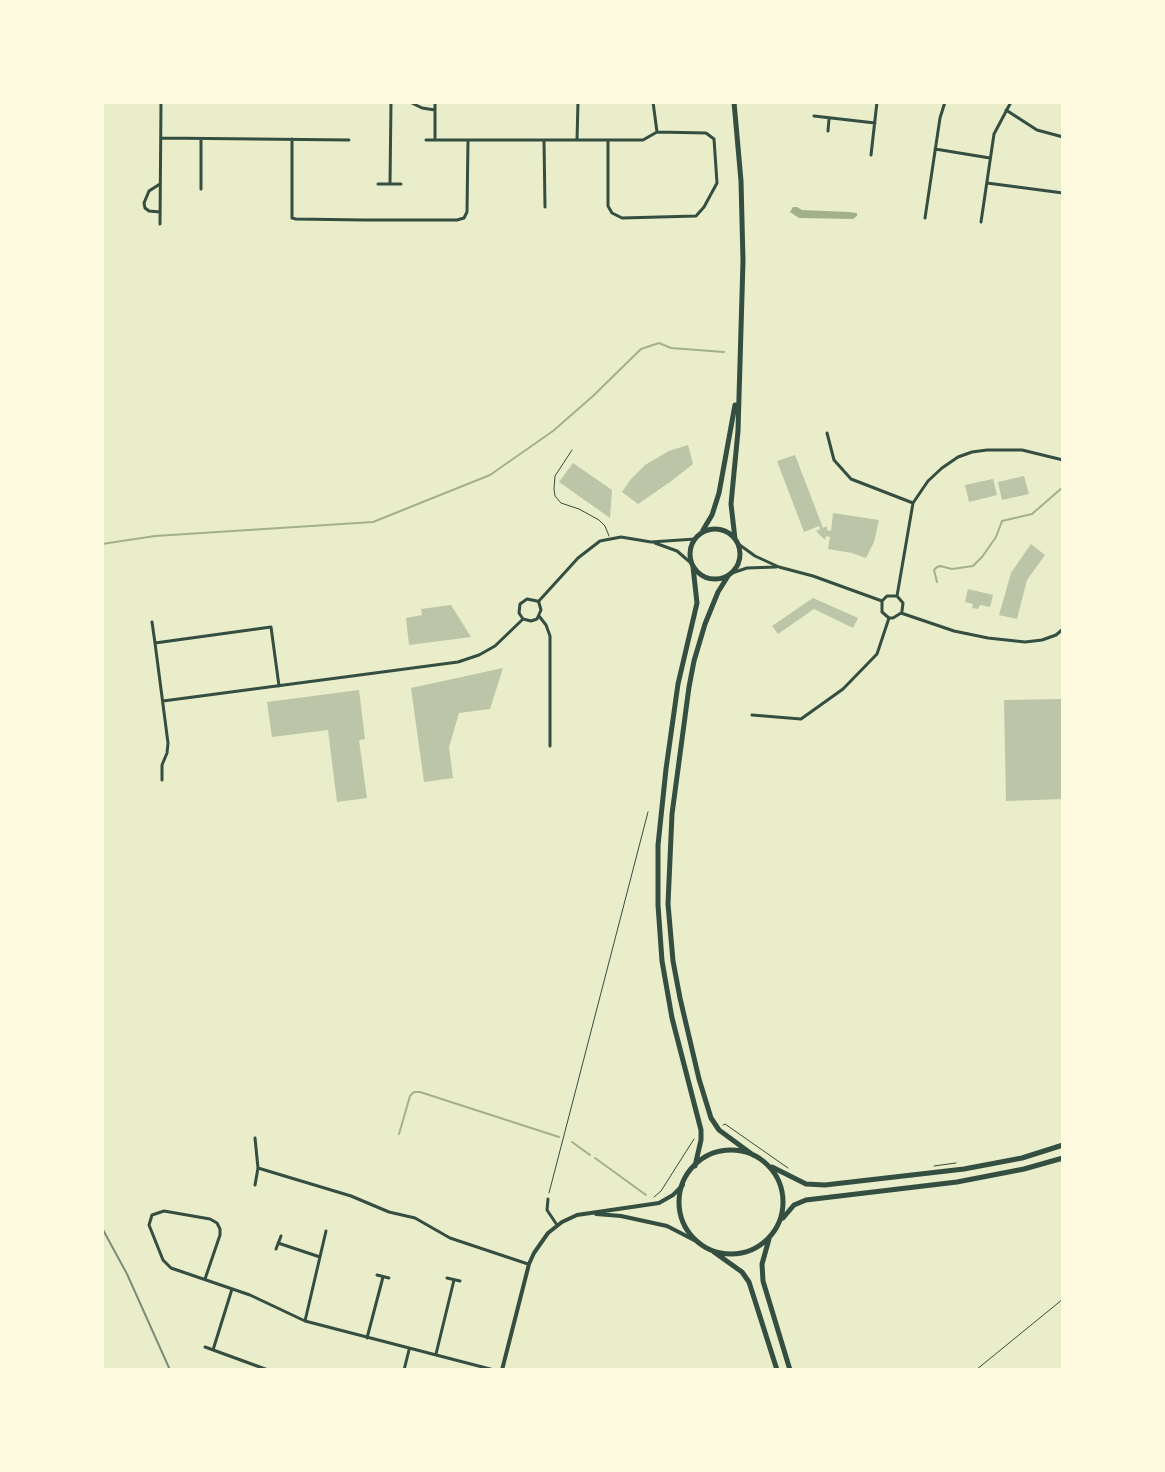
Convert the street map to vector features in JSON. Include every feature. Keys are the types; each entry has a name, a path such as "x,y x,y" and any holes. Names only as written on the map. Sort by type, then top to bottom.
{"main road":[{"path":"734,102 743,235 743,310 731,504 740,556 718,592 694,661 673,801 668,904 680,998 711,1118 718,1129 767,1165 806,1184 825,1185 964,1169 1022,1158 1063,1145"},
{"path":"502,1370 529,1264 540,1243 557,1225 570,1217 587,1213 659,1203 683,1185 695,1166 702,1134 669,1000 660,931 660,813 673,716 697,603 690,552 716,503 738,388"},
{"path":"697,537 710,530 720,530 736,541"},
{"path":"692,565 710,578 730,574"},
{"path":"695,1166 708,1156 722,1151 753,1155"},
{"path":"790,1370 763,1281 762,1264 769,1238 794,1205 806,1200 957,1182 1063,1158"},
{"path":"767,1165 781,1187 783,1205 779,1222"},
{"path":"683,1185 680,1201 682,1217 700,1243"},
{"path":"587,1213 621,1216 675,1229 742,1272 749,1282 777,1370"},
{"path":"712,1250 738,1253 755,1248 769,1238"}],"street":[{"path":"160,224 161,102"},
{"path":"390,184 391,102"},
{"path":"410,102 435,110"},
{"path":"435,102 435,140"},
{"path":"577,140 578,102"},
{"path":"653,102 657,132"},
{"path":"871,155 877,102"},
{"path":"925,218 945,102"},
{"path":"981,222 996,128 1011,102"},
{"path":"1006,110 1037,130 1063,137"},
{"path":"814,116 875,123"},
{"path":"828,131 829,119"},
{"path":"426,140 608,140 643,140 657,132 706,133 714,139 717,183 696,216 622,218 613,215 608,206 608,140"},
{"path":"161,138 349,140"},
{"path":"201,139 201,189"},
{"path":"292,139 292,218 364,220 464,218 467,212 468,140"},
{"path":"544,140 545,207"},
{"path":"935,149 990,158"},
{"path":"987,183 1063,193"},
{"path":"160,184 149,191 144,203 149,211 160,212"},
{"path":"378,184 401,184"},
{"path":"827,433 834,460 851,479 913,503"},
{"path":"897,596 913,503 928,481 942,468 958,457 987,450 1022,450 1063,460"},
{"path":"538,602 590,547 609,538 626,537 651,542 677,551 692,565"},
{"path":"651,542 697,537"},
{"path":"736,541 755,556 779,567 821,578 882,601"},
{"path":"730,574 753,568 779,567"},
{"path":"887,596 897,596 903,603 901,613 889,618 882,612 882,601 887,596"},
{"path":"530,598 538,602 541,610 539,616 531,621 523,619 518,610 522,601 530,598"},
{"path":"901,613 954,631 1012,641 1042,640 1063,629"},
{"path":"539,616 550,636 550,746"},
{"path":"752,715 801,719 843,689 877,654 889,618"},
{"path":"163,701 467,660 495,646 523,619"},
{"path":"152,622 168,749 162,765 162,780"},
{"path":"155,643 271,627 279,686"},
{"path":"255,1138 258,1168 255,1185"},
{"path":"258,1168 415,1218 450,1238 529,1264"},
{"path":"548,1199 547,1210 557,1225"},
{"path":"205,1279 220,1235 217,1223 164,1211 152,1215 149,1225 167,1265 232,1289 250,1295 305,1321 494,1370"},
{"path":"305,1321 326,1231"},
{"path":"276,1249 281,1236"},
{"path":"278,1243 320,1257"},
{"path":"377,1275 389,1278"},
{"path":"367,1338 383,1277"},
{"path":"447,1278 460,1281"},
{"path":"436,1355 454,1280"},
{"path":"213,1350 232,1289"},
{"path":"205,1347 268,1370"},
{"path":"404,1370 410,1349"}],"lane":[{"path":"572,450 555,476 555,496 561,503 599,520 609,538"}],"path":[{"path":"548,1199 648,812"},
{"path":"725,1124 795,1172"},
{"path":"652,1198 661,1191 696,1136"},
{"path":"928,1167 962,1163"},
{"path":"976,1370 1063,1299"}],"shaded area":[{"path":"793,207 857,213 857,216 853,219 799,218 790,212"}],"building":[{"path":"688,445 693,464 670,482 638,504 622,492 645,465 669,451"},
{"path":"795,455 823,528 827,526 827,530 831,531 833,513 879,520 866,558 828,549 830,537 826,536 825,540 816,531 820,529 819,526 804,532 777,461"},
{"path":"573,463 612,490 610,518 559,482"},
{"path":"1024,476 1029,494 1002,500 998,482"},
{"path":"993,479 997,495 969,502 965,485"},
{"path":"1031,544 1045,555 1027,580 1017,619 999,615 1011,573"},
{"path":"968,589 993,595 990,607 980,605 978,609 972,608 973,604 965,602"},
{"path":"813,598 858,618 853,628 814,609 778,634 772,626"},
{"path":"451,605 471,637 409,645 406,618 422,615 421,609"},
{"path":"503,668 490,709 459,713 449,747 453,778 424,782 411,688"},
{"path":"359,690 365,739 359,740 367,798 337,802 328,730 272,737 267,702"},
{"path":"1063,699 1063,799 1006,801 1004,700"}],"waterway":[{"path":"102,544 155,536 373,522 490,475 553,431 641,349 659,343 671,348 724,352"},
{"path":"937,582 934,570 937,567 952,569 973,566 996,537 1002,521 1032,514 1063,487"},
{"path":"399,1134 410,1096 420,1092 559,1137"},
{"path":"572,1142 590,1155"},
{"path":"595,1158 646,1195"}],"railway":[{"path":"102,1228 127,1274 170,1370"}]}
